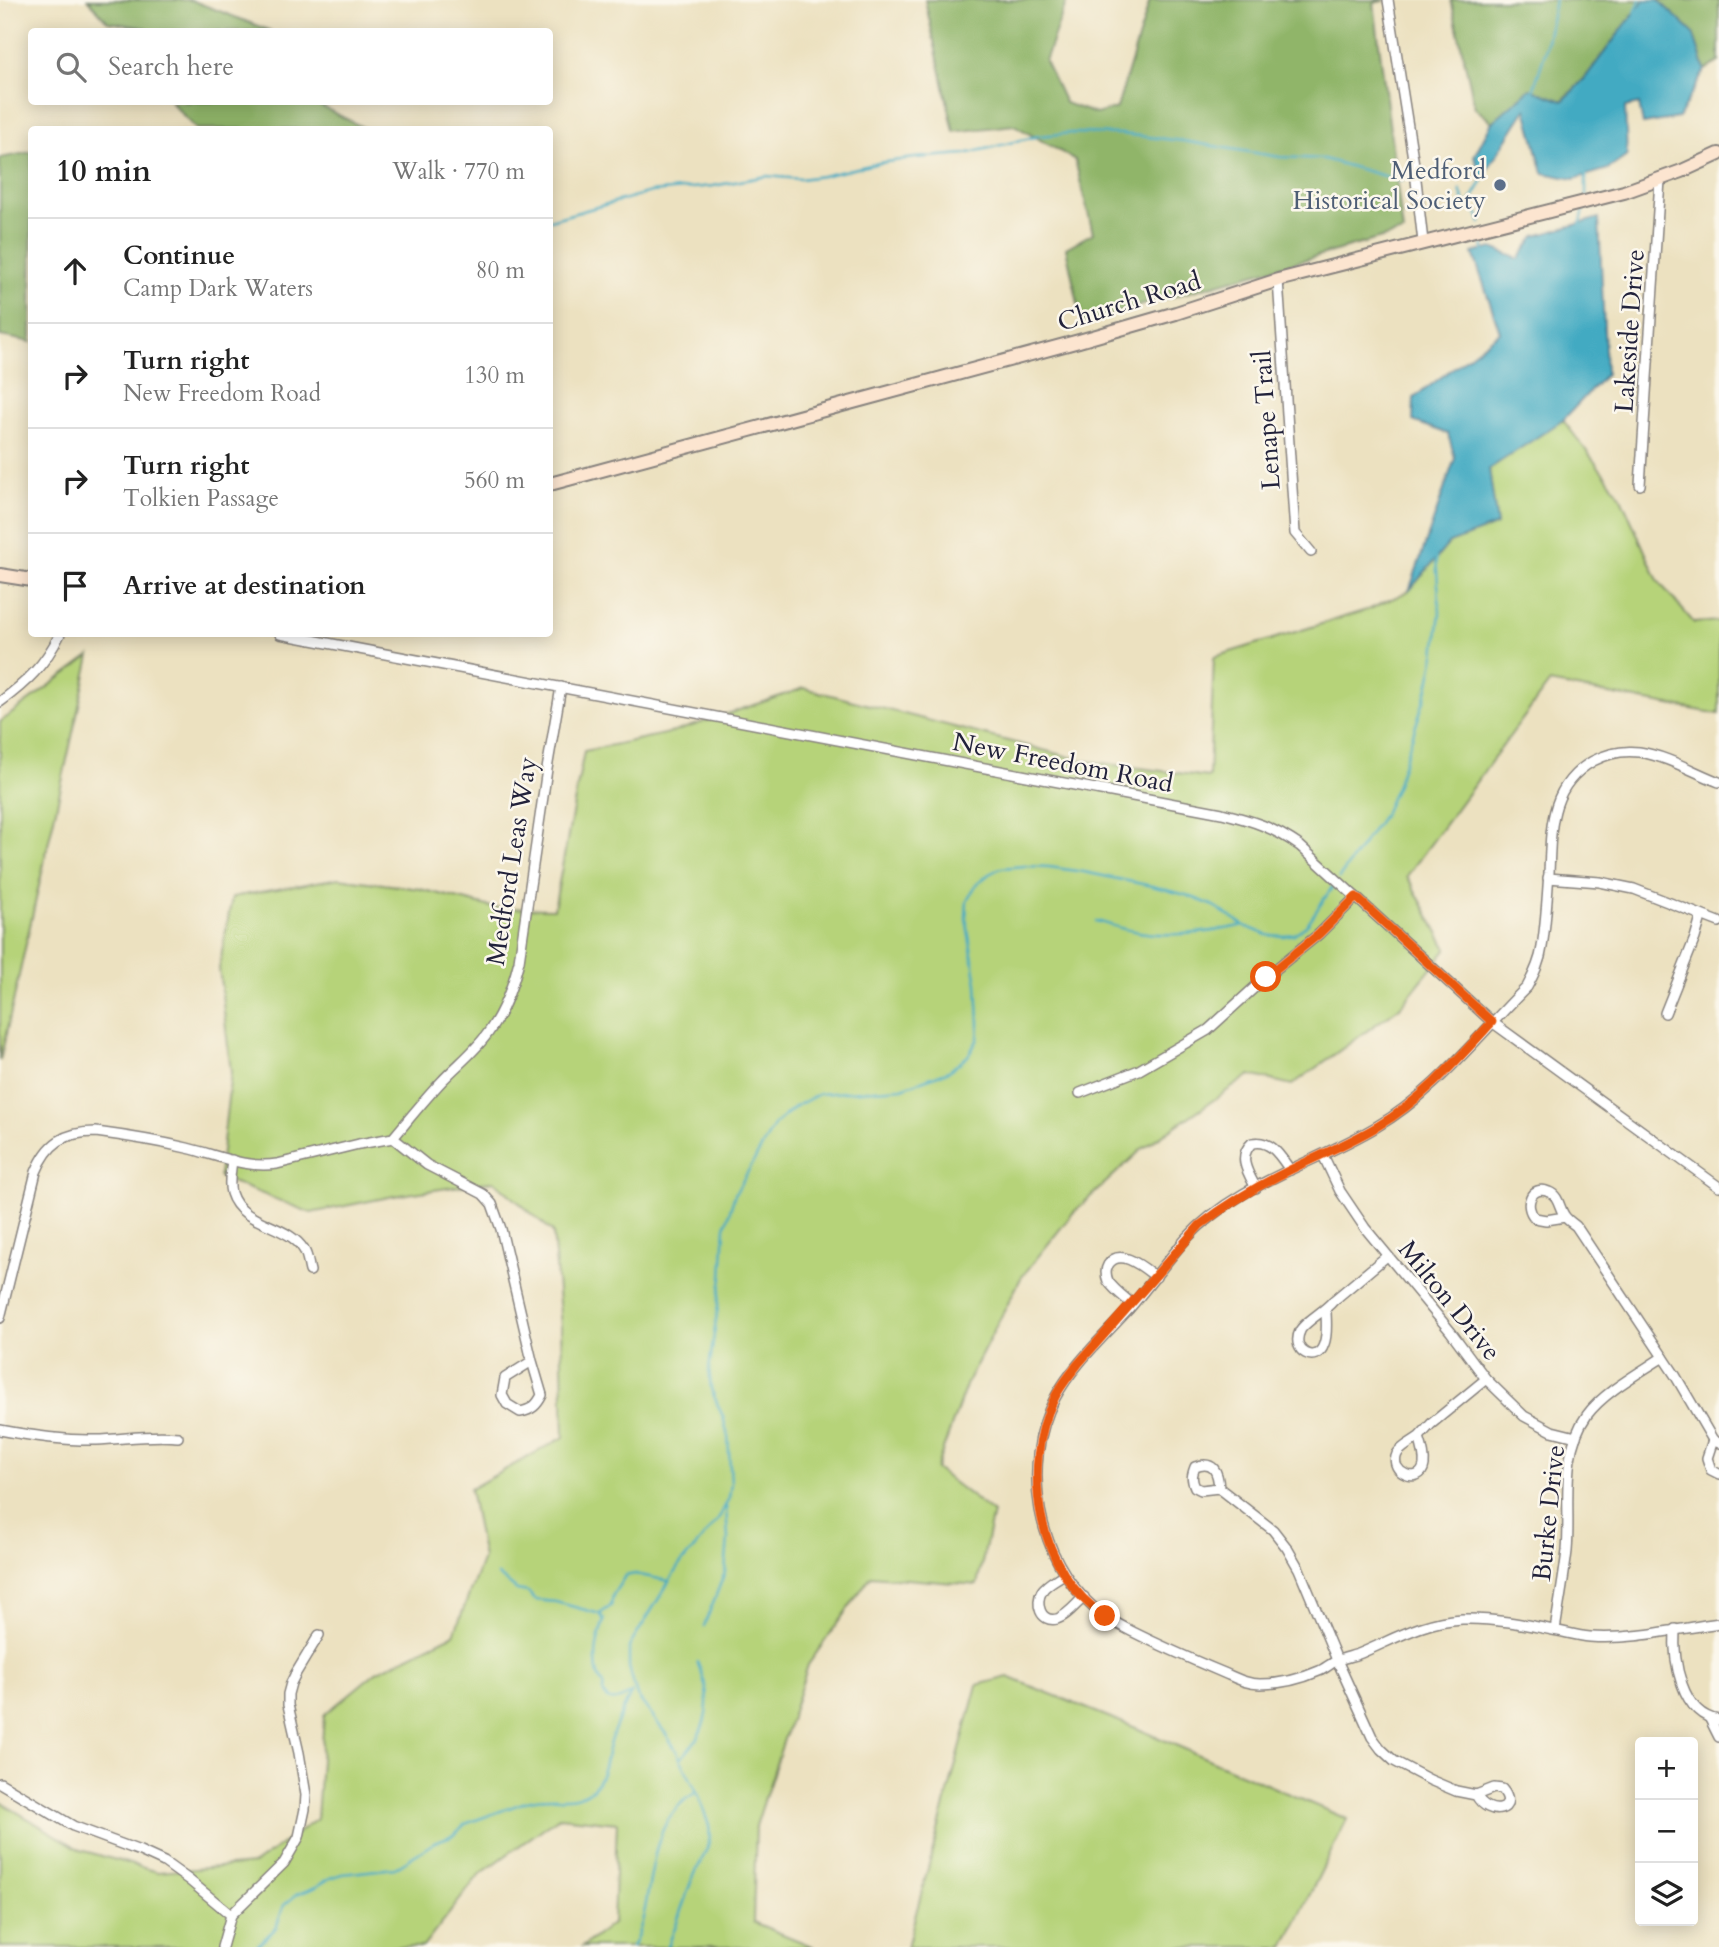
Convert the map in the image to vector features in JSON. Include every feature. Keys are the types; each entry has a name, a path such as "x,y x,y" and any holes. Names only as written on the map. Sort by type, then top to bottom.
{"main road":[{"name":"Church Road","path":"553,483 1079,341 1278,280 1610,195 1660,180 1719,154"},
{"path":"0,575 28,579"}],"street":[{"path":"1388,0 1415,167 1423,242"},
{"name":"Lakeside Drive","path":"1640,485 1660,180"},
{"name":"Lenape Trail","path":"1278,280 1295,533 1311,552"},
{"path":"0,702 41,666 58,637"},
{"name":"New Freedom Road","path":"296,637 1222,813 1263,824 1281,832 1321,864 1492,1022 1719,1187"},
{"name":"Medford Leas Way","path":"393,1138 443,1080 477,1047 490,1030 512,987 521,949 561,687"},
{"path":"1719,782 1664,759 1643,753 1619,752 1596,759 1569,779 1558,798 1551,831 1543,946 1527,987 1434,1083 1412,1102 1378,1126 1256,1188 1200,1225 1070,1375 1054,1399 1043,1428 1036,1472 1039,1500 1054,1556 1073,1586 1094,1609 1137,1634 1248,1683 1289,1681 1322,1670 1337,1660 1364,1652 1417,1628 1447,1621 1489,1620 1585,1636 1616,1637 1632,1637 1719,1623"},
{"path":"1548,878 1574,878 1623,886 1719,922"},
{"path":"1080,1093 1139,1070 1208,1030 1266,977 1319,934 1356,897"},
{"path":"1665,1013 1701,917"},
{"path":"0,1318 36,1172 46,1152 61,1138 83,1132 96,1132 172,1144 266,1166 359,1143 393,1138 427,1165 483,1194 492,1204 508,1255 542,1395 537,1405 520,1412 507,1404 502,1395 505,1378 532,1361"},
{"path":"1256,1188 1244,1157 1245,1151 1252,1143 1263,1143 1272,1147 1290,1170"},
{"name":"Milton Drive","path":"1323,1155 1340,1191 1486,1380 1524,1416 1552,1431 1576,1437"},
{"path":"232,1160 230,1184 234,1199 246,1213 297,1241 306,1252 310,1271"},
{"path":"1565,1217 1576,1226 1664,1357 1716,1442 1707,1458 1710,1470 1719,1474"},
{"path":"1326,1310 1325,1342 1322,1348 1312,1356 1304,1354 1298,1345 1300,1331 1304,1325 1326,1310 1387,1255"},
{"path":"1132,1304 1106,1278 1108,1264 1113,1260 1126,1258 1156,1277"},
{"name":"Burke Drive","path":"1555,1630 1567,1549 1570,1459 1576,1437 1594,1406 1664,1357"},
{"path":"1419,1437 1431,1424 1486,1380"},
{"path":"0,1430 70,1439 178,1437"},
{"path":"1219,1488 1273,1530 1287,1548 1299,1569 1372,1737 1381,1749 1394,1761 1430,1780 1456,1791 1476,1795"},
{"path":"1064,1574 1045,1587 1040,1594 1038,1604 1044,1616 1049,1619 1061,1617 1084,1597"},
{"path":"1675,1629 1679,1676 1698,1711 1714,1719 1719,1737"},
{"path":"222,1947 231,1915 284,1863 299,1837 306,1795 288,1694 296,1673 319,1635"},
{"path":"0,1783 73,1826 164,1862 231,1915"}],"green space":[{"path":"88,0 191,0 263,28 147,28 108,22"},
{"path":"925,0 1067,0 1045,61 1065,103 1096,114 1117,108 1150,0 1386,0 1374,3 1403,232 1082,322 1066,248 1093,233 1075,160 1014,125 954,132"},
{"path":"1451,0 1644,0 1585,78 1562,101 1530,90 1492,122 1475,108"},
{"path":"1658,0 1719,0 1719,62 1705,70 1693,33"},
{"path":"174,105 319,105 360,126 193,126"},
{"path":"28,153 28,341 0,336 0,158"},
{"path":"1563,420 1620,495 1658,581 1694,623 1719,621 1719,714 1549,683 1407,876 1447,949 1400,1007 1292,1085 1250,1075 1142,1149 1073,1213 1021,1278 967,1383 936,1469 993,1513 977,1585 871,1576 808,1665 756,1826 753,1922 814,1947 582,1947 613,1923 617,1823 559,1817 479,1875 423,1947 0,1947 0,1802 81,1850 158,1872 254,1864 317,1819 324,1715 376,1672 454,1634 483,1558 470,1489 564,1437 561,1327 553,1232 494,1181 394,1196 311,1213 219,1177 231,1072 219,968 232,897 339,878 420,889 495,908 554,909 584,751 674,732 804,688 1085,761 1209,777 1214,657 1370,609 1409,591 1449,543 1497,525 1489,469"},
{"path":"90,656 0,1061 0,722"},
{"path":"1008,1677 1136,1728 1347,1819 1284,1947 907,1947 977,1685"}],"water":[{"path":"1644,0 1658,0 1693,33 1705,70 1678,118 1643,124 1639,104 1625,107 1627,156 1608,169 1574,179 1543,173 1526,109 1482,178 1474,156 1492,122 1530,89 1563,101 1585,78"},
{"path":"1599,218 1606,374 1563,420 1489,469 1497,525 1449,543 1409,591 1455,458 1448,434 1413,421 1414,398 1500,332 1473,253 1492,248 1519,259 1535,236"}],"waterway":[{"path":"1533,91 1544,56 1555,0"},
{"path":"1635,13 1640,0"},
{"path":"553,219 651,192 713,186 767,176 800,179 822,176 879,163 965,154 1038,136 1072,133 1122,134 1280,157 1324,159 1402,181"},
{"path":"1586,174 1586,198"},
{"path":"1468,206 1482,182 1482,176"},
{"path":"1460,190 1464,201 1478,214 1481,223"},
{"path":"1580,226 1585,205"},
{"path":"1483,233 1484,251"},
{"path":"1339,878 1384,814 1396,787 1428,688 1440,612 1436,558"},
{"path":"668,1947 691,1882 707,1849 709,1826 699,1796 676,1750 637,1696 629,1667 629,1647 678,1567 718,1520 729,1498 731,1483 728,1436 711,1389 709,1370 722,1277 725,1227 735,1194 775,1124 796,1106 819,1094 902,1088 949,1071 968,1056 978,1039 979,1023 977,984 966,918 967,901 976,885 1001,868 1049,867 1152,886 1212,905 1245,926 1267,935 1284,936 1294,934 1306,926 1335,883"},
{"path":"1096,921 1129,930 1160,934 1203,932 1244,925"},
{"path":"704,1626 725,1572 728,1539 726,1506"},
{"path":"601,1613 611,1606 613,1595 625,1576 635,1574 669,1581"},
{"path":"498,1575 517,1590 528,1592 535,1600 556,1602 600,1614"},
{"path":"600,1614 604,1620 596,1661 603,1691 610,1700 630,1694"},
{"path":"680,1759 698,1737 706,1714 706,1689 697,1662"},
{"path":"256,1947 276,1928 284,1905 296,1895 330,1878 342,1874 395,1868 437,1841 454,1835 465,1824 531,1800 572,1798 585,1794 600,1778 612,1736 632,1692"},
{"path":"632,1947 641,1925 662,1833 681,1803 697,1792"},
{"path":"192,1947 206,1947"}],"place":[{"name":"Medford Historical Society","path":"1500,185"}],"route":[{"path":"1105,1616 1094,1609 1064,1574 1054,1556 1041,1515 1037,1456 1043,1428 1061,1387 1200,1225 1256,1188 1378,1126 1434,1083 1492,1022 1356,897 1319,934 1266,977"}]}
